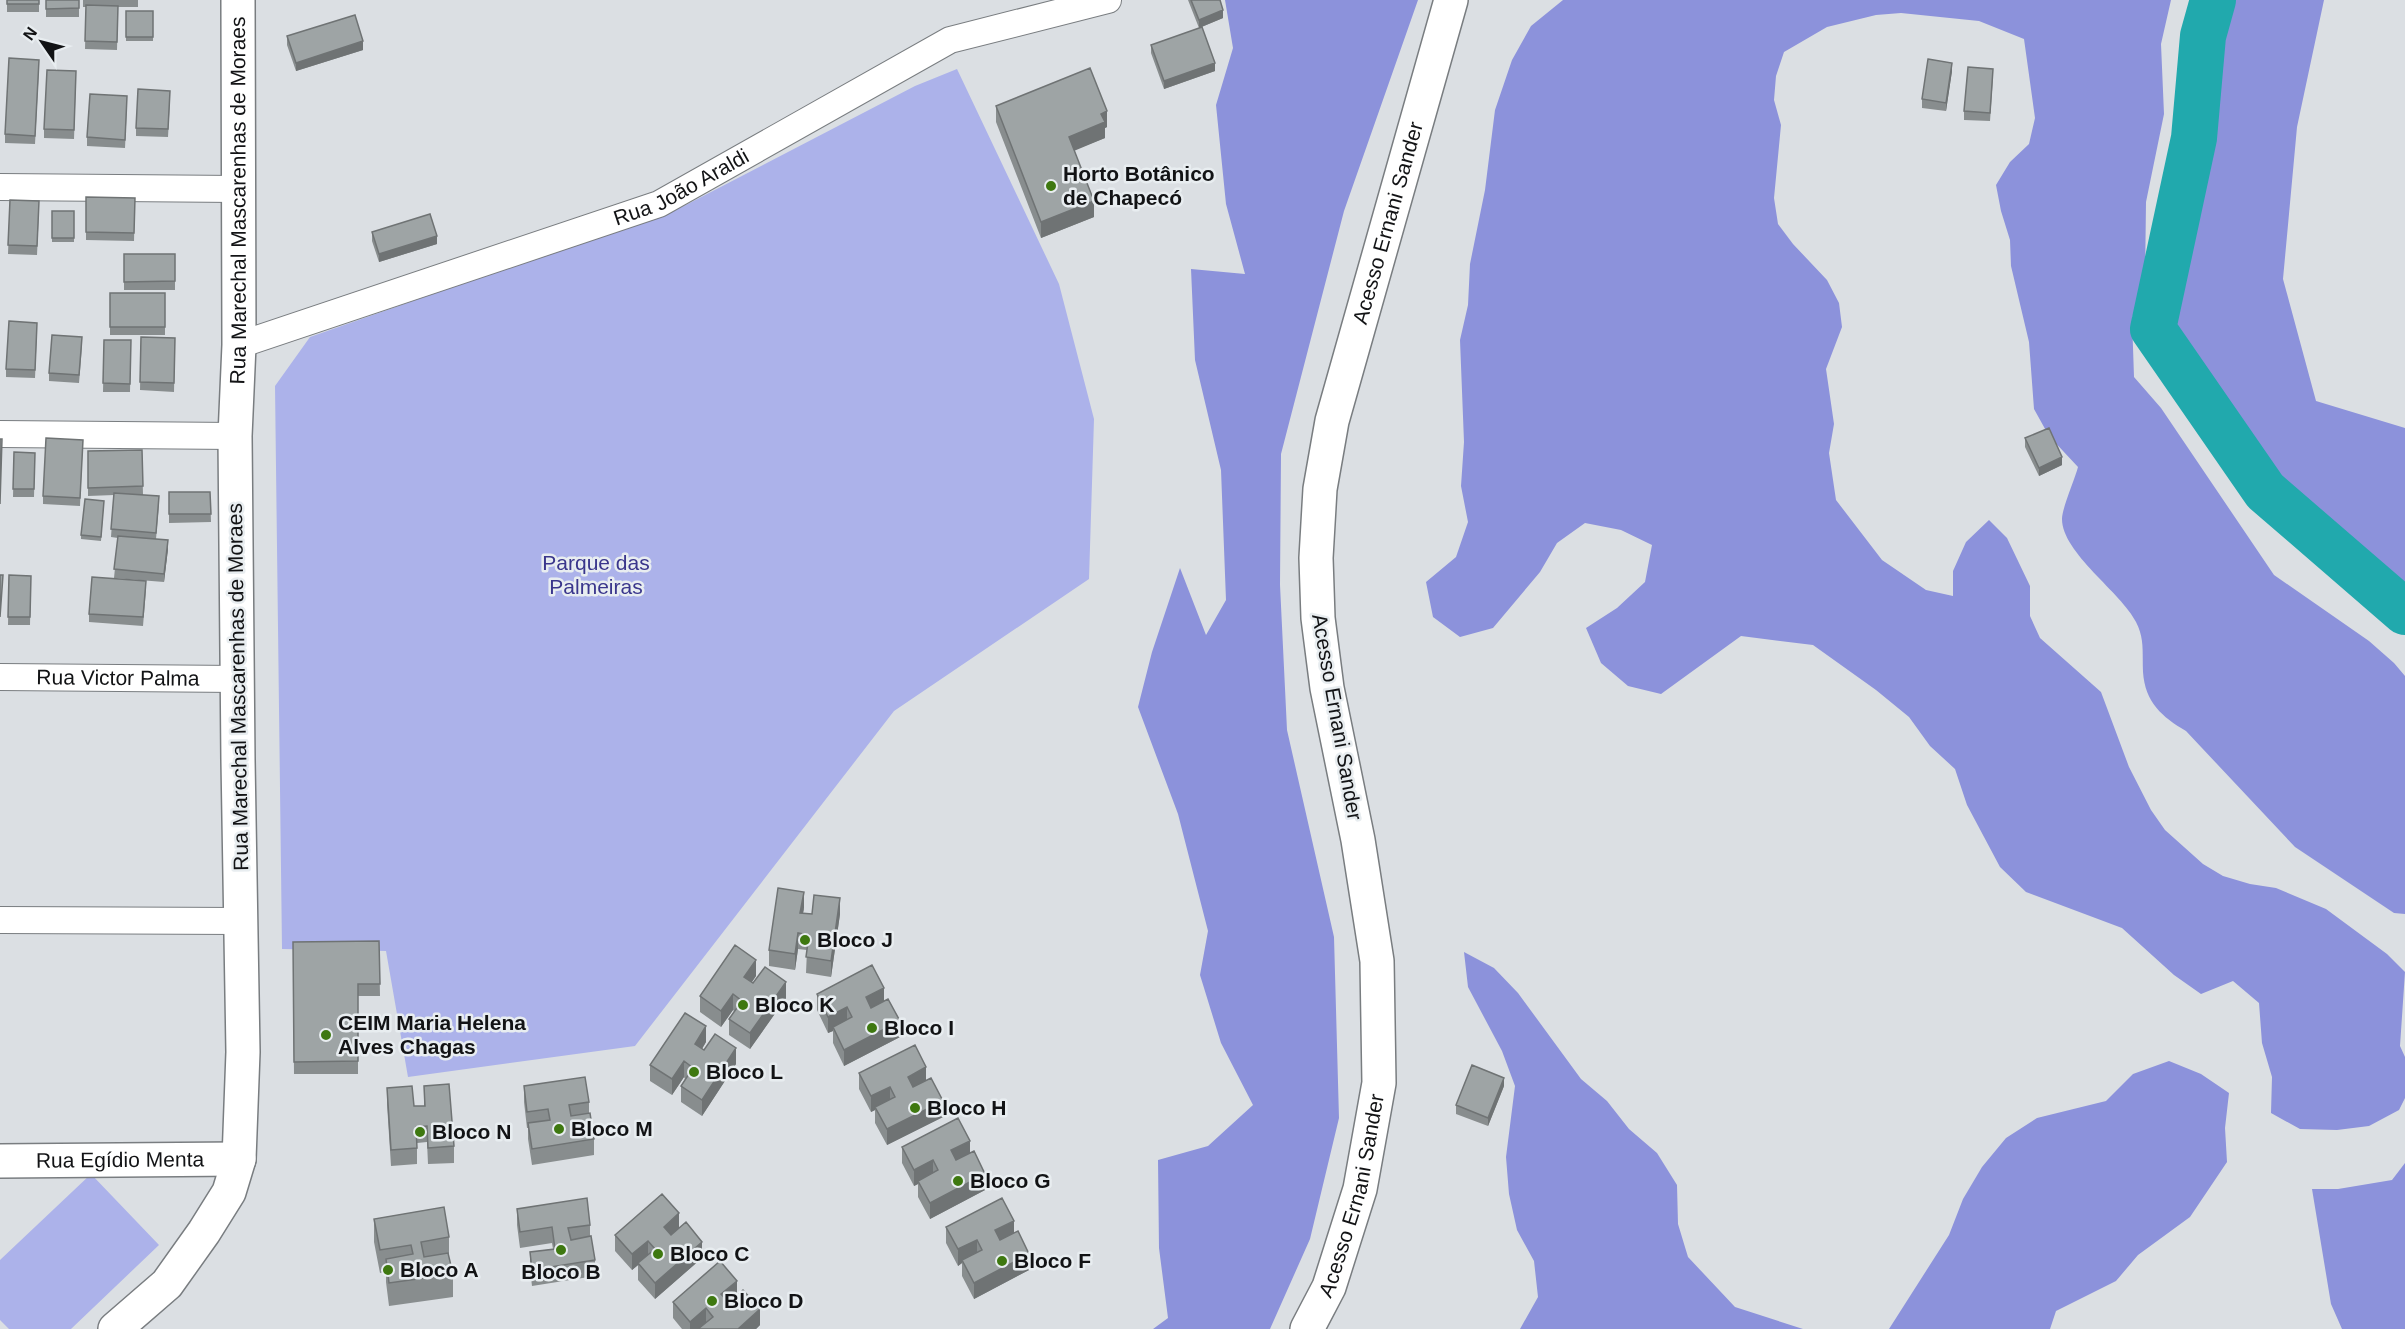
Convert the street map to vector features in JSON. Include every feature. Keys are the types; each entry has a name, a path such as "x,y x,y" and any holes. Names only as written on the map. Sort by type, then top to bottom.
{"main road":[{"name":"Rua Marechal Mascarenhas de Moraes","path":"115,1329 167,1284 229,1192 239,1159 243,1052 235,436 239,345 238,0"},
{"name":"Acesso Ernani Sander","path":"1307,1329 1329,1287 1360,1189 1379,1083 1377,961 1358,840 1327,688 1318,618 1316,558 1320,489 1332,421 1451,0"},
{"name":"Rua Egídio Menta","path":"0,1161 239,1159"}],"street":[{"name":"Rua João Araldi","path":"239,345 659,204 950,40 1108,0"},
{"path":"0,187 237,189"},
{"path":"0,434 235,436"},
{"name":"Rua Victor Palma","path":"0,677 238,679"},
{"path":"0,920 241,921"}],"green space":[{"name":"Parque das Palmeiras","path":"957,69 1059,284 1094,419 1089,579 894,711 635,1046 408,1077 386,951 282,949 275,386 310,337 682,207 915,86"},
{"path":"91,1174 159,1245 71,1329 9,1329 0,1320 0,1260"}],"shaded area":[{"path":"1225,0 1418,0 1344,211 1281,454 1280,585 1287,730 1334,937 1339,1118 1310,1239 1270,1329 1153,1329 1168,1318 1159,1248 1158,1160 1208,1146 1253,1105 1221,1043 1200,975 1208,931 1178,814 1138,707 1152,652 1180,568 1206,635 1226,600 1221,470 1195,360 1191,269 1245,274 1226,204 1216,105 1233,48"},
{"path":"1563,0 2171,0 2161,44 2164,114 2146,202 2145,281 2132,318 2134,377 2161,408 2274,575 2369,641 2405,676 2405,914 2394,913 2295,847 2186,731 2156,708 2144,683 2142,641 2136,622 2119,598 2082,559 2065,532 2063,514 2078,467 2049,436 2034,409 2029,342 2011,266 2010,240 1996,185 2010,162 2029,144 2035,118 2024,39 1979,21 1901,13 1876,15 1827,27 1784,52 1776,76 1774,100 1781,125 1774,198 1778,224 1793,244 1827,280 1839,303 1842,327 1826,369 1834,424 1829,453 1836,500 1882,560 1926,590 1953,596 1953,571 1966,542 1989,520 2007,538 2030,586 2030,616 2040,638 2101,692 2129,767 2151,810 2165,830 2203,864 2223,876 2250,884 2276,888 2326,909 2387,954 2405,972 2400,1046 2405,1057 2405,1098 2399,1110 2369,1126 2337,1130 2300,1129 2271,1113 2272,1077 2262,1043 2259,1003 2233,981 2201,994 2174,975 2122,928 2026,892 2000,867 1967,805 1955,769 1930,746 1909,717 1813,645 1741,636 1661,694 1628,686 1601,663 1586,628 1617,608 1645,582 1652,545 1621,530 1585,523 1557,543 1540,572 1493,628 1460,637 1433,617 1426,582 1456,557 1468,522 1461,486 1464,442 1460,340 1468,305 1470,264 1485,190 1495,110 1512,60 1531,26"},
{"path":"2213,0 2324,0 2297,127 2283,279 2316,401 2405,428 2405,612 2265,491 2153,329 2194,138 2203,36"},
{"path":"1464,952 1494,968 1518,993 1581,1079 1607,1101 1629,1129 1657,1153 1677,1185 1678,1224 1688,1257 1735,1307 1803,1329 1520,1329 1538,1297 1534,1261 1517,1230 1509,1194 1506,1157 1515,1086 1502,1051 1468,987"},
{"path":"2169,1061 2201,1074 2229,1093 2225,1128 2227,1162 2190,1217 2138,1255 2116,1281 2056,1311 2050,1329 1889,1329 1949,1235 1963,1199 1982,1167 2006,1138 2037,1118 2106,1101 2133,1074"},
{"path":"2405,1163 2405,1329 2342,1329 2331,1304 2312,1189 2338,1189 2392,1180"}],"building":[{"path":"7,0 39,0 39,4 7,4"},
{"path":"46,0 79,0 79,8 46,9"},
{"path":"1191,0 1220,0 1223,10 1199,20"},
{"path":"86,5 118,6 117,42 85,41"},
{"path":"126,11 153,11 153,37 126,37"},
{"path":"355,15 363,41 296,63 287,36"},
{"path":"1202,27 1215,63 1164,81 1151,45"},
{"path":"9,58 39,60 35,136 5,134"},
{"path":"1928,59 1952,63 1946,103 1922,99"},
{"path":"1968,67 1993,69 1990,113 1964,111"},
{"name":"Horto Botânico de Chapecó","path":"1090,68 1107,111 1101,114 1105,122 1069,137 1094,201 1041,222 996,106"},
{"path":"47,70 76,71 74,130 44,129"},
{"path":"138,89 170,91 168,129 136,128"},
{"path":"90,94 127,96 125,140 87,137"},
{"path":"86,197 135,198 134,233 86,232"},
{"path":"10,200 39,201 37,246 8,245"},
{"path":"52,211 74,211 74,238 52,238"},
{"path":"430,214 437,236 379,254 372,232"},
{"path":"124,254 175,254 175,281 124,282"},
{"path":"110,293 165,293 165,327 110,327"},
{"path":"9,321 37,323 35,370 6,369"},
{"path":"52,335 82,337 79,375 49,373"},
{"path":"141,337 175,338 174,383 140,382"},
{"path":"104,340 131,340 130,384 103,383"},
{"path":"2049,428 2062,457 2039,468 2025,438"},
{"path":"46,438 83,440 80,498 43,496"},
{"path":"0,439 2,439 0,504"},
{"path":"142,450 143,486 88,488 88,451"},
{"path":"14,452 35,453 34,489 13,489"},
{"path":"169,492 210,492 211,514 169,514"},
{"path":"114,493 159,496 156,533 111,529"},
{"path":"85,499 104,501 101,537 81,535"},
{"path":"118,536 168,540 164,574 114,569"},
{"path":"0,575 3,575 0,617"},
{"path":"9,575 31,576 30,617 8,617"},
{"path":"92,577 146,581 143,617 89,614"},
{"name":"Bloco J","path":"778,888 804,892 800,913 812,914 814,895 840,898 831,961 806,957 809,935 798,933 795,954 769,950"},
{"name":"CEIM Maria Helena Alves Chagas","path":"379,941 380,984 358,984 358,1061 294,1062 293,942"},
{"path":"735,945 756,960 744,977 753,983 765,967 786,982 750,1033 729,1019 742,1001 733,994 721,1011 700,996"},
{"path":"872,965 884,988 866,997 871,1008 888,999 900,1021 844,1050 833,1027 852,1017 847,1007 828,1017 817,994"},
{"path":"685,1013 706,1026 695,1044 704,1050 715,1034 736,1048 702,1100 681,1086 693,1068 684,1061 672,1079 650,1065"},
{"path":"915,1045 926,1067 908,1077 913,1087 931,1078 943,1101 887,1129 875,1107 895,1097 890,1087 871,1096 859,1073"},
{"path":"1472,1065 1504,1078 1488,1118 1456,1105"},
{"path":"585,1077 589,1102 569,1105 571,1116 590,1113 594,1139 532,1149 528,1123 550,1120 548,1109 527,1112 524,1086"},
{"name":"Bloco N","path":"449,1084 454,1146 428,1148 427,1126 416,1127 417,1148 391,1150 387,1088 412,1086 414,1106 425,1106 424,1086"},
{"path":"958,1118 970,1141 951,1150 956,1160 974,1151 985,1174 930,1203 918,1181 938,1170 933,1160 914,1170 902,1147"},
{"path":"662,1194 679,1213 664,1227 671,1235 686,1222 702,1242 655,1283 638,1263 655,1249 648,1241 632,1254 615,1235"},
{"path":"587,1198 590,1225 568,1228 571,1240 591,1236 595,1260 532,1270 530,1252 555,1249 552,1227 520,1232 517,1209"},
{"path":"1002,1198 1014,1221 995,1230 1000,1240 1018,1231 1029,1254 974,1283 962,1260 982,1250 977,1240 958,1249 946,1227"},
{"path":"444,1207 449,1237 421,1242 424,1257 448,1253 453,1274 389,1283 386,1259 413,1254 411,1245 380,1250 374,1219"},
{"path":"720,1261 737,1281 721,1294 729,1303 743,1290 760,1309 738,1329 698,1329 713,1317 706,1308 690,1322 673,1302"}],"waterway":[{"path":"2213,0 2203,36 2194,138 2153,329 2265,491 2405,612"}],"place":[{"name":"Horto Botânico de Chapecó","path":"1051,186"},
{"name":"Bloco J","path":"805,940"},
{"name":"Bloco K","path":"743,1005"},
{"name":"Bloco I","path":"872,1028"},
{"name":"CEIM Maria Helena Alves Chagas","path":"326,1035"},
{"name":"Bloco L","path":"694,1072"},
{"name":"Bloco H","path":"915,1108"},
{"name":"Bloco M","path":"559,1129"},
{"name":"Bloco N","path":"420,1132"},
{"name":"Bloco G","path":"958,1181"},
{"name":"Bloco B","path":"561,1250"},
{"name":"Bloco C","path":"658,1254"},
{"name":"Bloco F","path":"1002,1261"},
{"name":"Bloco A","path":"388,1270"},
{"name":"Bloco D","path":"712,1301"}]}
